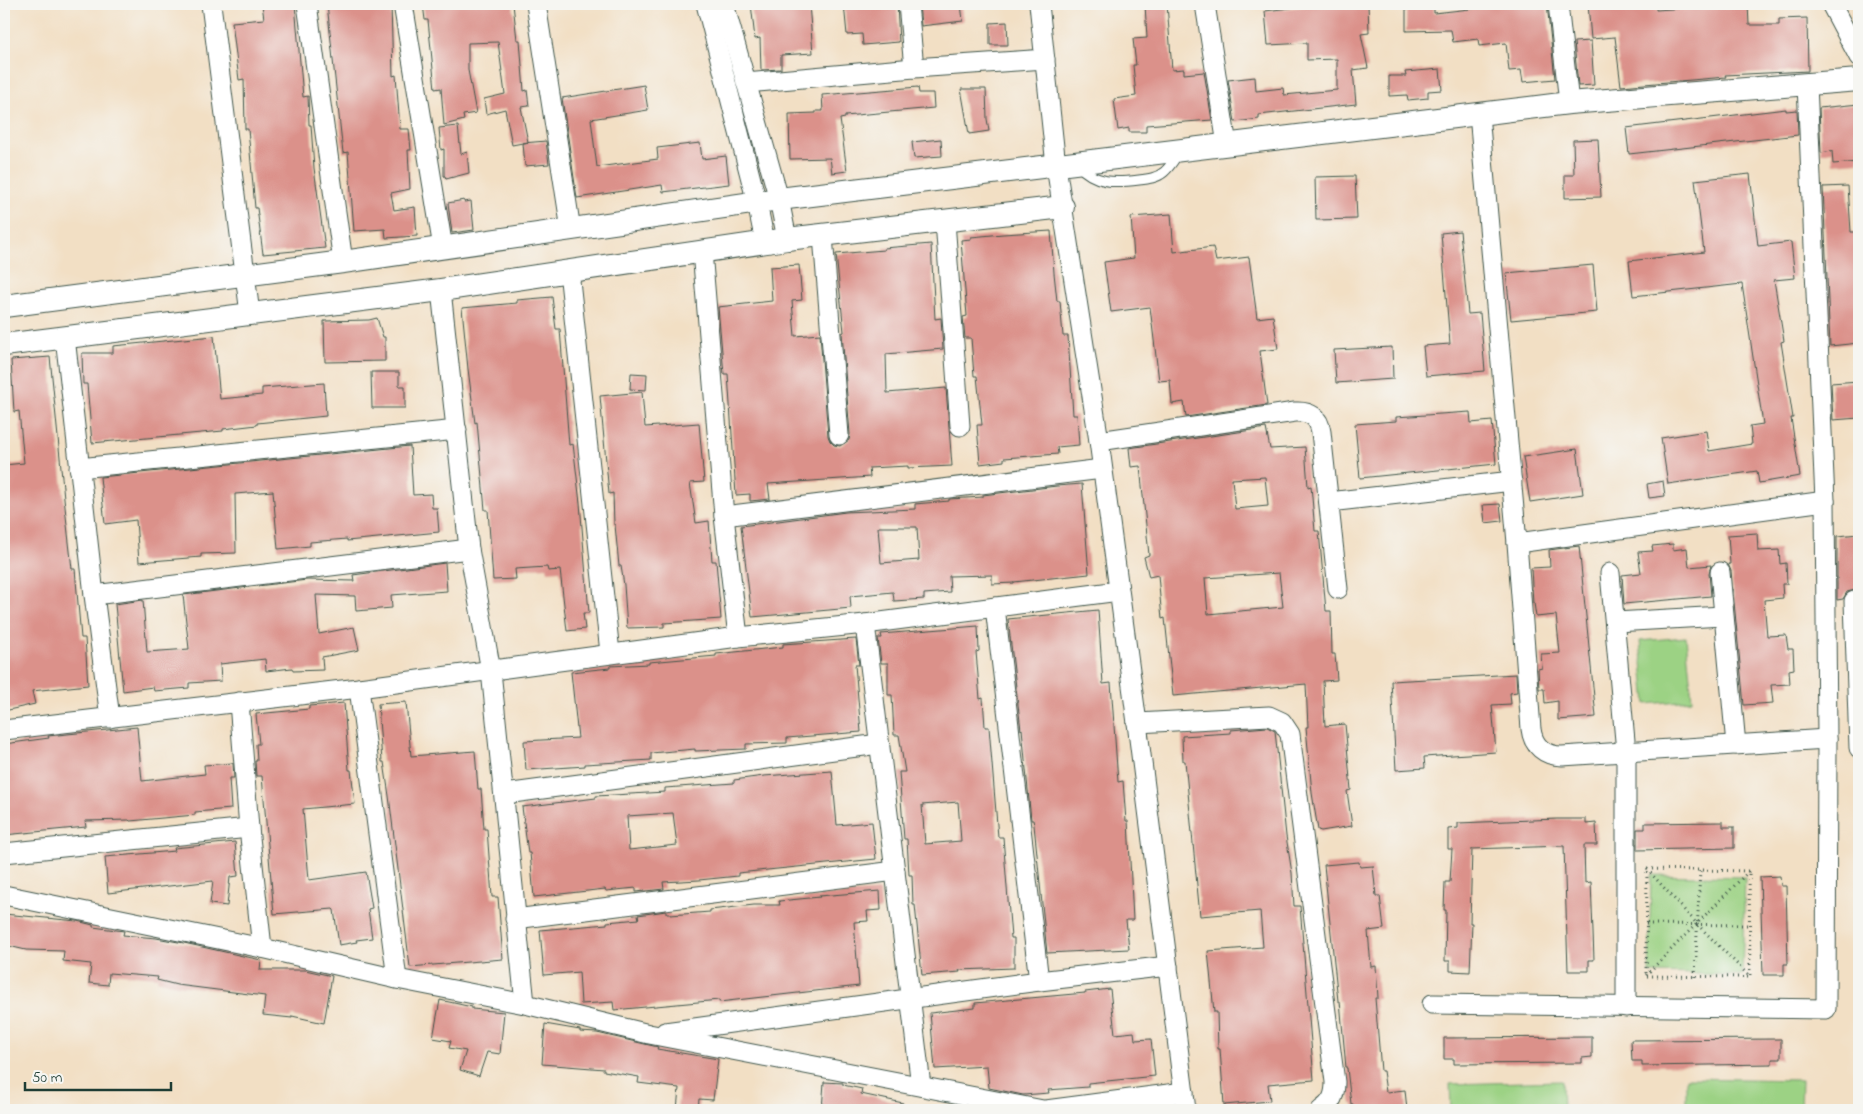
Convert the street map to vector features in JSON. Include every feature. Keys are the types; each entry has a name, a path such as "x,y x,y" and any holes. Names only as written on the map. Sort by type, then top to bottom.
{"street":[{"path":"211,4 250,314"},
{"path":"307,4 343,262"},
{"path":"403,4 443,248"},
{"path":"536,4 571,230"},
{"path":"706,4 757,203 776,241"},
{"path":"724,4 780,199 776,241"},
{"path":"908,4 914,68"},
{"path":"4,895 262,948 397,979 525,1004 649,1034 1044,1110 1185,1101 1099,440 1063,207 1066,165 1045,59 1039,4"},
{"path":"1205,4 1227,145"},
{"path":"1558,4 1568,103"},
{"path":"1831,4 1859,57"},
{"path":"746,83 914,68 1045,59"},
{"path":"4,306 343,262 780,199 1568,103 1859,80"},
{"path":"1432,1004 1826,1010 1827,739 1825,501 1807,84"},
{"path":"1479,114 1518,544 1531,729 1536,743 1540,749 1554,756 1827,739"},
{"path":"4,345 441,290 776,241 1063,207"},
{"path":"945,221 960,426"},
{"path":"823,236 839,435"},
{"path":"702,251 724,516 738,637"},
{"path":"569,271 610,654"},
{"path":"441,290 469,549 491,671 525,1004"},
{"path":"65,337 110,718"},
{"path":"1099,440 1302,411 1310,414 1320,424 1338,589"},
{"path":"79,468 457,430"},
{"path":"724,516 1102,469"},
{"path":"1329,502 1512,481"},
{"path":"1518,544 1825,501"},
{"path":"94,595 469,549"},
{"path":"1720,572 1736,745"},
{"path":"1610,573 1626,752 1626,1007"},
{"path":"4,730 359,688 738,637 865,624 1119,591"},
{"path":"1826,607 1856,601 1859,748"},
{"path":"995,607 1039,981"},
{"path":"1615,622 1723,616"},
{"path":"865,624 921,1086"},
{"path":"359,688 397,979"},
{"path":"239,702 249,828 262,948"},
{"path":"1137,723 1269,716 1282,722 1290,734 1335,1082 1333,1098 1329,1104 1320,1110"},
{"path":"505,794 879,744"},
{"path":"4,853 249,828"},
{"path":"515,920 895,871"},
{"path":"649,1034 1039,981 1168,966"}],"path":[{"path":"1647,869 1749,871"},
{"path":"1646,976 1647,869"},
{"path":"1647,869 1697,924 1750,977"},
{"path":"1695,977 1700,870"},
{"path":"1646,976 1749,871"},
{"path":"1749,871 1750,977"},
{"path":"1646,924 1750,925"},
{"path":"1646,976 1750,977"}],"green space":[{"path":"1686,637 1692,700 1646,704 1640,641"},
{"path":"1651,875 1745,877 1742,975 1649,973"},
{"path":"1686,1078 1802,1080 1801,1110 1686,1110"},
{"path":"1562,1081 1563,1110 1451,1110 1450,1084"}],"building":[{"path":"262,4 295,4 303,97 308,96 309,125 311,125 314,168 325,248 263,254 257,208 255,208 248,129 245,129 244,79 239,80 232,22 264,19"},
{"path":"327,4 391,4 393,76 396,75 400,129 409,129 411,150 408,150 410,189 391,193 394,210 415,207 417,236 386,238 385,229 354,231 348,152 343,153"},
{"path":"423,4 513,4 517,40 520,40 524,91 527,90 529,106 521,107 528,142 512,145 505,109 486,114 484,99 505,94 498,42 468,43 468,70 476,113 463,115 464,120 444,125 441,88 435,89 428,20 425,20"},
{"path":"751,4 809,4 813,53 781,55 781,69 761,70 760,38 755,39"},
{"path":"844,4 897,4 899,42 863,45 862,34 847,35"},
{"path":"919,4 961,4 963,21 921,26"},
{"path":"1145,4 1167,4 1172,70 1184,69 1184,74 1204,72 1212,120 1146,125 1146,132 1129,132 1129,128 1118,130 1114,99 1136,96 1133,65 1136,65 1133,39 1147,38"},
{"path":"1343,4 1368,4 1369,33 1361,34 1368,68 1353,70 1356,104 1259,115 1259,119 1235,122 1228,80 1255,77 1256,91 1283,88 1284,95 1337,90 1337,59 1307,60 1307,43 1268,45 1265,11"},
{"path":"1406,4 1434,4 1434,13 1488,7 1488,4 1547,4 1555,79 1523,82 1521,70 1509,71 1506,43 1479,46 1478,39 1453,42 1451,30 1406,31"},
{"path":"1588,4 1656,4 1656,10 1748,4 1749,25 1779,25 1779,19 1807,18 1808,71 1725,75 1726,77 1621,86 1615,37 1591,39"},
{"path":"1007,22 1008,45 990,45 990,23"},
{"path":"1591,41 1594,85 1578,86 1574,42"},
{"path":"1440,69 1442,90 1428,91 1428,98 1408,100 1407,95 1389,96 1389,76 1406,76 1405,72"},
{"path":"644,85 648,110 591,119 597,167 658,159 657,148 700,143 702,159 726,156 729,184 663,192 662,185 577,198 562,98"},
{"path":"918,87 919,93 933,93 934,108 845,116 845,118 840,119 847,171 832,173 830,158 790,159 789,114 823,111 822,95"},
{"path":"961,89 986,89 989,131 969,134"},
{"path":"1859,104 1859,162 1833,164 1832,151 1821,153 1819,108"},
{"path":"1786,109 1786,111 1797,110 1798,135 1629,154 1626,128"},
{"path":"458,126 461,154 467,152 469,173 446,179 444,176 444,149 441,150 439,128"},
{"path":"941,139 942,156 914,158 912,142"},
{"path":"1598,139 1601,197 1565,198 1565,175 1574,175 1573,140"},
{"path":"546,141 549,164 525,166 523,143"},
{"path":"1750,174 1758,246 1791,242 1795,278 1774,280 1784,341 1781,342 1800,476 1759,483 1757,471 1668,484 1661,438 1706,431 1709,451 1752,444 1750,426 1763,424 1742,284 1633,296 1629,261 1704,252 1695,180"},
{"path":"1355,176 1357,219 1316,220 1315,177"},
{"path":"1848,186 1851,232 1859,232 1859,343 1830,346 1823,187"},
{"path":"464,200 464,202 471,201 474,230 452,233 448,203"},
{"path":"1171,214 1174,252 1213,247 1216,261 1249,257 1257,318 1273,316 1278,349 1260,351 1267,405 1186,417 1184,402 1172,404 1170,380 1159,381 1150,307 1111,312 1104,262 1134,258 1131,217"},
{"path":"1051,231 1057,301 1060,301 1063,336 1068,336 1073,415 1077,415 1079,445 1057,447 1058,454 1004,458 1004,461 980,464 977,425 982,425 977,376 974,376 971,338 965,338 963,317 967,316 961,240 971,239 971,237"},
{"path":"1460,231 1468,314 1480,313 1485,371 1426,376 1423,346 1450,344 1441,233"},
{"path":"931,244 935,319 941,318 943,349 886,354 887,393 946,388 952,466 869,468 870,477 768,484 770,499 750,501 750,494 736,495 728,374 724,374 718,307 772,301 770,267 799,265 802,300 792,301 795,336 820,334 828,436 834,445 840,446 849,440 850,434 842,333 844,332 836,254"},
{"path":"1593,265 1597,312 1511,320 1506,273"},
{"path":"552,297 556,329 560,329 569,445 573,444 589,613 583,613 585,629 567,631 560,570 548,571 547,567 515,569 516,579 493,580 488,510 485,510 477,422 475,423 462,308 517,303 517,300"},
{"path":"377,318 383,337 385,337 385,361 325,362 324,321 369,320"},
{"path":"214,336 220,399 262,395 262,388 324,383 326,416 257,423 257,425 223,429 223,431 92,443 87,384 83,384 82,353 113,353 113,346"},
{"path":"1392,347 1393,379 1336,383 1334,350"},
{"path":"50,357 72,569 75,569 81,638 85,638 88,685 32,691 35,704 4,711 4,465 24,463 19,411 14,412 11,360"},
{"path":"371,372 399,372 399,386 405,386 405,408 372,408"},
{"path":"631,373 647,374 646,390 630,389"},
{"path":"1859,381 1859,418 1833,420 1831,383"},
{"path":"642,392 645,427 699,423 704,482 690,483 696,523 709,521 712,561 716,561 721,619 664,623 664,627 627,628 624,585 621,566 619,566 614,525 613,493 609,494 600,396"},
{"path":"1470,412 1471,423 1492,421 1496,464 1360,478 1355,424 1396,421 1396,417"},
{"path":"1266,428 1270,449 1305,447 1308,487 1311,486 1315,531 1319,531 1326,611 1331,611 1332,654 1335,654 1337,680 1323,681 1325,726 1345,724 1351,790 1347,791 1352,826 1318,830 1312,793 1306,727 1308,727 1306,684 1173,696 1165,618 1162,619 1158,575 1149,577 1144,557 1149,555 1140,466 1131,467 1129,448","holes":["1265,477 1268,506 1235,509 1232,479","1279,573 1283,607 1208,614 1205,578"]},
{"path":"410,446 413,495 431,494 432,508 437,508 439,532 347,541 347,539 310,542 310,546 278,549 273,491 235,494 236,553 201,554 201,557 139,562 136,520 105,524 100,477"},
{"path":"1577,449 1583,494 1530,502 1523,457"},
{"path":"1663,481 1665,496 1649,498 1647,484"},
{"path":"1082,484 1089,574 992,584 992,575 949,576 950,592 924,594 924,599 894,601 893,592 850,596 851,608 752,617 741,526 846,512 915,509 915,504 983,497 983,495","holes":["878,527 917,527 919,560 881,563"]},
{"path":"1500,504 1502,521 1485,523 1483,505"},
{"path":"1757,533 1758,551 1779,550 1780,564 1786,563 1787,584 1782,584 1783,598 1764,600 1767,636 1786,635 1788,649 1793,649 1794,669 1789,670 1790,684 1771,685 1773,703 1744,705 1731,571 1728,564 1730,564 1728,535"},
{"path":"1859,534 1859,589 1847,592 1843,599 1837,600 1837,536"},
{"path":"1673,544 1673,550 1687,548 1689,567 1711,565 1709,573 1711,596 1624,604 1622,575 1641,573 1638,552 1653,551 1652,546"},
{"path":"1579,546 1596,717 1558,720 1558,701 1545,703 1544,689 1539,689 1538,669 1542,668 1541,654 1560,653 1556,615 1536,617 1533,603 1531,568 1550,567 1549,550"},
{"path":"445,563 447,591 391,595 392,608 356,611 355,596 316,595 319,634 354,627 359,650 322,657 323,670 293,671 292,668 266,671 265,659 220,664 221,681 189,683 189,688 154,691 153,687 123,691 115,604 143,600 147,652 189,649 183,595 307,580 354,581 353,575"},
{"path":"1098,610 1103,684 1111,683 1118,782 1123,781 1126,821 1128,821 1133,920 1126,920 1129,949 1047,953 1034,825 1033,820 1031,820 1008,619"},
{"path":"978,626 979,651 976,652 980,699 983,698 985,727 989,727 998,837 1003,837 1011,938 1014,938 1014,968 959,970 960,972 922,975 915,905 913,905 912,875 909,875 907,839 904,839 899,772 905,772 899,735 894,735 892,695 888,695 888,663 881,663 878,638 882,638 881,634","holes":["958,802 961,841 925,844 922,805"]},
{"path":"856,639 859,665 855,665 861,732 787,738 787,743 746,744 746,749 695,751 695,749 651,753 651,760 526,770 524,741 578,738 571,672 610,668 610,666 649,664 649,662 716,656 716,654 783,647 783,644"},
{"path":"1516,674 1517,692 1510,693 1511,704 1492,705 1496,752 1424,757 1425,768 1396,770 1391,681"},
{"path":"406,702 411,756 475,751 478,789 481,789 484,829 487,829 492,897 498,897 503,959 410,967 389,796 384,762 382,762 378,704"},
{"path":"344,703 349,770 351,770 355,804 303,809 309,880 366,872 372,908 368,909 372,938 339,945 333,909 274,914 262,776 256,776 255,761 257,761 256,744 259,744 256,714 309,709 309,706"},
{"path":"137,727 142,781 205,774 204,765 233,763 234,778 229,778 231,809 195,812 195,815 130,821 85,821 86,827 4,835 4,744 49,738 48,736"},
{"path":"1267,727 1275,731 1286,836 1292,873 1294,906 1300,906 1314,1080 1268,1084 1270,1101 1224,1105 1220,1049 1218,1049 1217,1012 1214,1012 1208,951 1263,947 1260,911 1200,916 1182,736 1231,733 1231,730"},
{"path":"832,771 837,825 872,822 876,859 738,873 738,876 663,882 664,889 636,892 636,888 606,891 605,889 534,897 530,853 528,853 522,807 596,798 596,796 665,792 665,788 734,783 734,780","holes":["673,813 677,845 629,850 627,816"]},
{"path":"1586,819 1586,824 1596,823 1597,845 1584,845 1585,883 1591,882 1593,932 1594,960 1589,960 1589,971 1568,971 1564,846 1472,849 1470,972 1450,971 1450,961 1445,961 1446,910 1444,910 1445,882 1450,882 1452,849 1448,849 1448,829 1458,828 1458,823"},
{"path":"1723,822 1723,827 1734,827 1734,848 1637,850 1637,829 1645,829 1645,823"},
{"path":"235,842 238,876 230,877 227,906 210,904 213,881 108,893 105,857 175,851 174,848"},
{"path":"1359,862 1360,867 1373,866 1376,896 1380,896 1384,929 1368,931 1371,967 1376,966 1378,998 1375,998 1381,1071 1383,1071 1386,1092 1405,1090 1407,1110 1354,1110 1353,1104 1351,1104 1324,865"},
{"path":"1780,876 1781,886 1786,886 1788,964 1784,964 1784,975 1763,975 1760,877"},
{"path":"880,891 881,910 867,911 868,921 854,922 859,986 719,1002 719,1000 614,1010 613,1002 581,1004 579,972 544,975 540,930 607,924 607,922 639,919 638,915 666,911 670,915 710,912 710,910 754,905 780,905 779,901 819,896"},
{"path":"4,914 77,921 93,925 93,927 124,931 123,935 184,943 261,960 260,970 305,970 332,976 324,1023 292,1016 292,1018 263,1015 265,996 177,985 157,980 158,977 109,973 108,985 89,983 91,964 63,961 64,951 26,950 4,945"},
{"path":"1110,989 1115,1034 1134,1032 1135,1040 1151,1039 1155,1076 1088,1083 1088,1087 1048,1090 1049,1093 1023,1095 989,1088 987,1066 935,1069 930,1013 975,1008 975,1003"},
{"path":"440,1000 472,1007 472,1009 504,1012 500,1054 487,1052 479,1076 460,1070 466,1051 449,1048 451,1041 433,1038"},
{"path":"545,1024 580,1030 580,1032 597,1033 658,1047 657,1049 718,1059 713,1100 699,1099 698,1110 677,1110 679,1088 638,1083 639,1077 604,1071 604,1069 542,1064"},
{"path":"1592,1037 1592,1057 1582,1058 1582,1063 1454,1064 1454,1059 1444,1059 1444,1038"},
{"path":"1781,1039 1781,1059 1772,1059 1772,1064 1642,1066 1642,1061 1632,1061 1631,1040"},
{"path":"824,1082 843,1083 843,1085 862,1089 861,1094 903,1103 903,1110 822,1110"}]}
